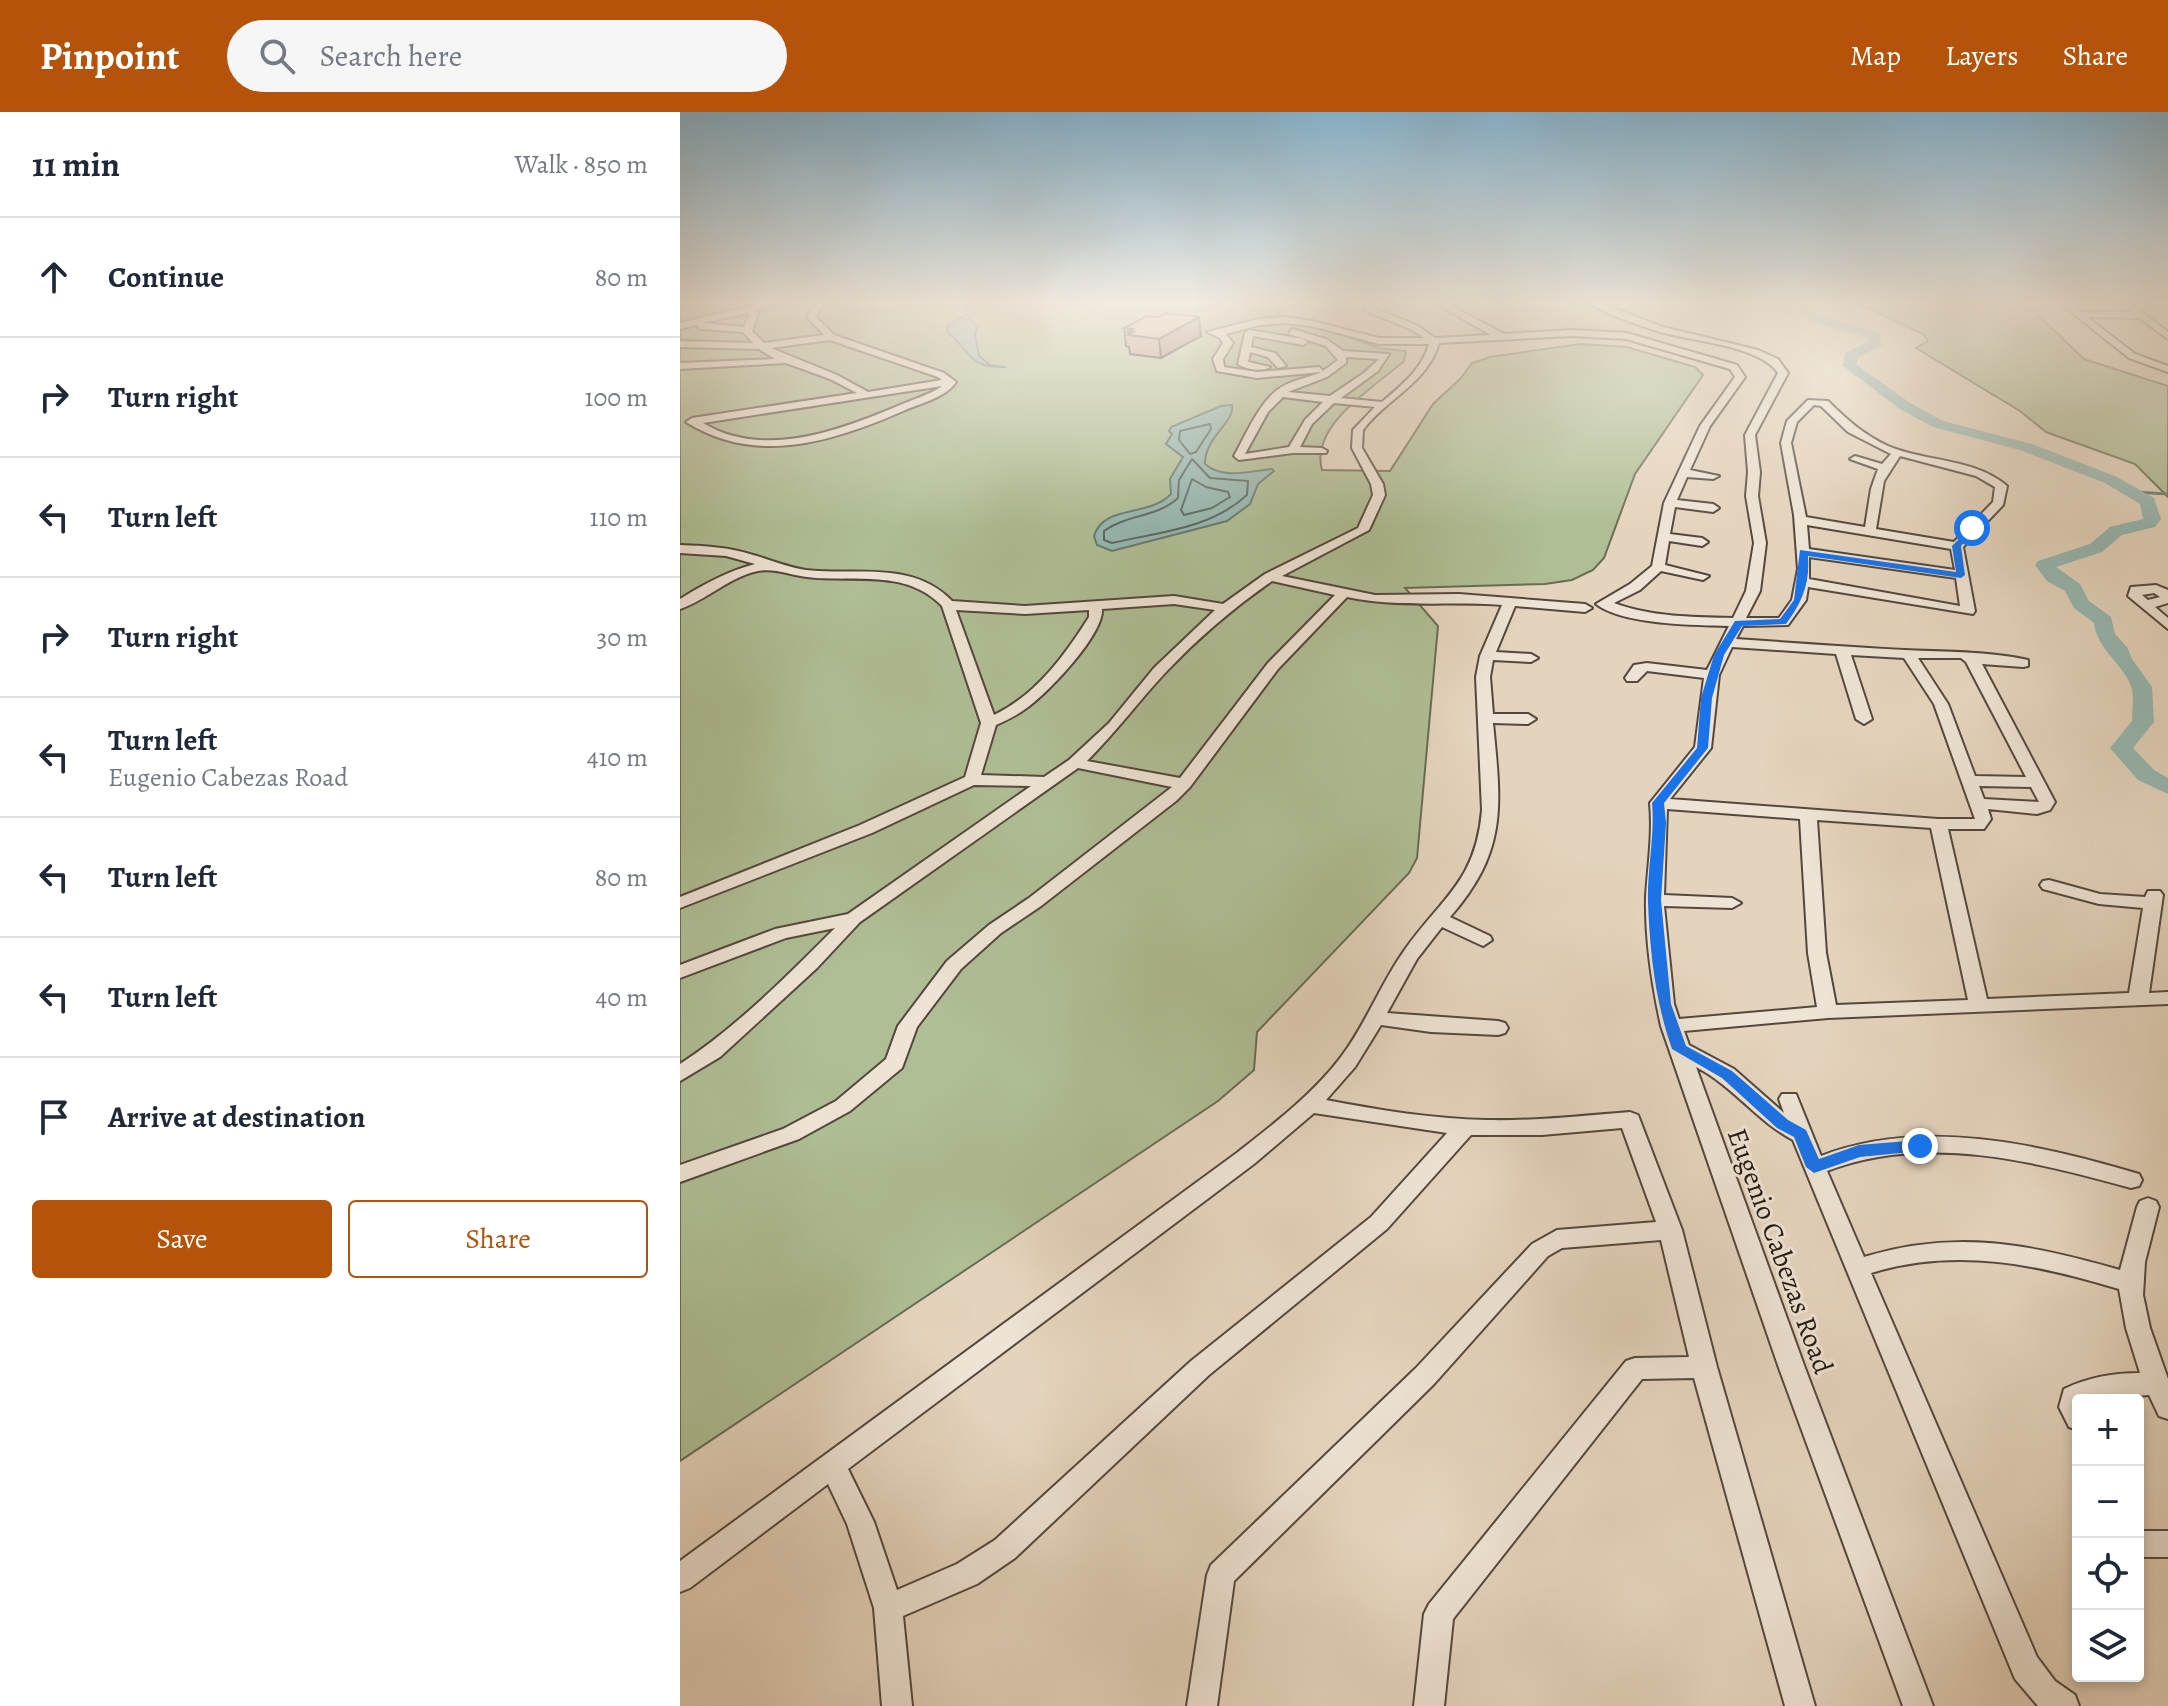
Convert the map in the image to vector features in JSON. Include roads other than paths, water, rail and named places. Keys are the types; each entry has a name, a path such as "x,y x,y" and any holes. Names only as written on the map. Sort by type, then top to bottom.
{"street":[{"path":"833,377 867,395"},
{"path":"944,377 951,382"},
{"path":"1317,377 1286,388 1279,394 1264,411 1239,456 1243,458 1293,450 1322,451"},
{"path":"1293,450 1307,422 1363,377"},
{"path":"680,1074 713,1052 810,964 854,918 1075,763 1114,726 1159,671 1225,608 1270,577 1363,530 1379,495 1377,484 1357,448 1358,430 1415,377"},
{"path":"1740,377 1705,426 1670,503 1658,567 1635,587 1603,604 1632,613 1739,623 1783,622 1799,600 1803,552 1801,520 1786,443 1792,421 1810,403 1823,402 1852,430 1897,453 1980,474 2001,486 1999,503 1957,546"},
{"path":"1658,803 1703,748 1712,675 1753,591 1760,543 1752,496 1754,472 1750,435 1783,377"},
{"path":"680,423 951,382"},
{"path":"692,421 720,437 773,444 864,425 946,389 951,382"},
{"path":"1279,394 1383,405"},
{"path":"797,405 803,416"},
{"path":"1870,531 1875,512 1874,490 1882,467 1897,453"},
{"path":"1855,459 1882,467"},
{"path":"1683,473 1713,476"},
{"path":"1670,503 1713,508"},
{"path":"1801,520 1957,546"},
{"path":"1664,537 1702,542"},
{"path":"1802,582 1968,611 1957,546"},
{"path":"680,549 758,559 769,566 791,572 899,578 923,583 939,592 948,605 989,723 972,780"},
{"path":"1803,552 1961,575"},
{"path":"680,605 720,582 769,566"},
{"path":"1658,567 1703,576"},
{"path":"1270,577 1343,594 1404,601 1459,598 1585,608"},
{"path":"680,1174 791,1134 843,1106 895,1063 908,1026 954,965 995,929 1035,902 1184,784 1273,666 1343,594"},
{"path":"948,605 1025,610 1174,600 1225,608"},
{"path":"682,1583 832,1465 1246,1158 1311,1105 1347,1063 1410,955 1467,887 1485,847 1489,812 1483,677 1487,656 1511,601"},
{"path":"2146,605 2168,625"},
{"path":"989,723 1012,714 1049,680 1082,641 1096,617 1095,606"},
{"path":"1727,643 1908,654 1964,654 1972,659 2023,663"},
{"path":"1842,650 1864,719"},
{"path":"1658,803 1938,824 1982,823 1941,704 1908,654"},
{"path":"1487,656 1531,658"},
{"path":"1972,659 2047,802 2041,809 1977,803"},
{"path":"1632,678 1639,668 1647,667 1712,675"},
{"path":"1484,718 1528,719"},
{"path":"1075,763 1184,784"},
{"path":"680,903 866,829 972,780 1048,782"},
{"path":"1969,781 2037,782"},
{"name":"Eugenio Cabezas Road","path":"1658,803 1660,823 1655,900 1664,1004 1797,1383 1918,1706"},
{"path":"1808,812 1817,953 1828,1012"},
{"path":"1938,824 1979,1007"},
{"path":"2049,885 2099,899 2154,899 2138,998"},
{"path":"1655,900 1732,903"},
{"path":"680,972 781,933 854,918"},
{"path":"1441,920 1483,940"},
{"path":"1671,1026 1828,1012 2168,998"},
{"path":"1376,1018 1431,1025 1498,1028"},
{"path":"1679,1049 1727,1074 1782,1124 1800,1134"},
{"path":"1789,1099 1800,1134 2026,1668 2044,1692 2064,1706"},
{"path":"1311,1105 1374,1118 1465,1127 1516,1128 1630,1120 1670,1230 1704,1367 1800,1706"},
{"path":"888,1608 967,1574 1005,1549 1200,1368 1379,1223 1465,1127"},
{"path":"1814,1167 1859,1151 1920,1146 1986,1148 2059,1160 2131,1180"},
{"path":"2148,1207 2139,1234 2131,1283 2156,1384 2168,1408"},
{"path":"1202,1706 1221,1575 1425,1376 1540,1250 1557,1239 1670,1230"},
{"path":"1857,1268 1896,1254 1942,1249 1990,1250 2039,1256 2131,1283"},
{"path":"1429,1706 1439,1614 1630,1365 1704,1367"},
{"path":"2078,1394 2104,1385 2156,1384"},
{"path":"832,1465 860,1522 888,1608 897,1706"},
{"path":"2144,1544 2168,1544"}],"water":[{"path":"1232,405 1229,417 1209,446 1205,464 1228,473 1272,469 1274,471 1258,484 1250,504 1227,521 1112,551 1097,545 1094,536 1107,519 1151,506 1171,494 1170,479 1183,457 1166,444 1172,434 1169,431 1171,427 1221,406"}],"waterway":[{"path":"1866,377 1905,406 1938,424 2026,447 2111,480 2148,502 2152,519 2149,523 2116,531 2096,548 2044,565 2054,577 2073,588 2081,604 2104,621 2105,635 2120,651 2122,660 2142,687 2143,722 2121,748 2146,775 2168,787"},
{"path":"2134,492 2168,494"}]}
